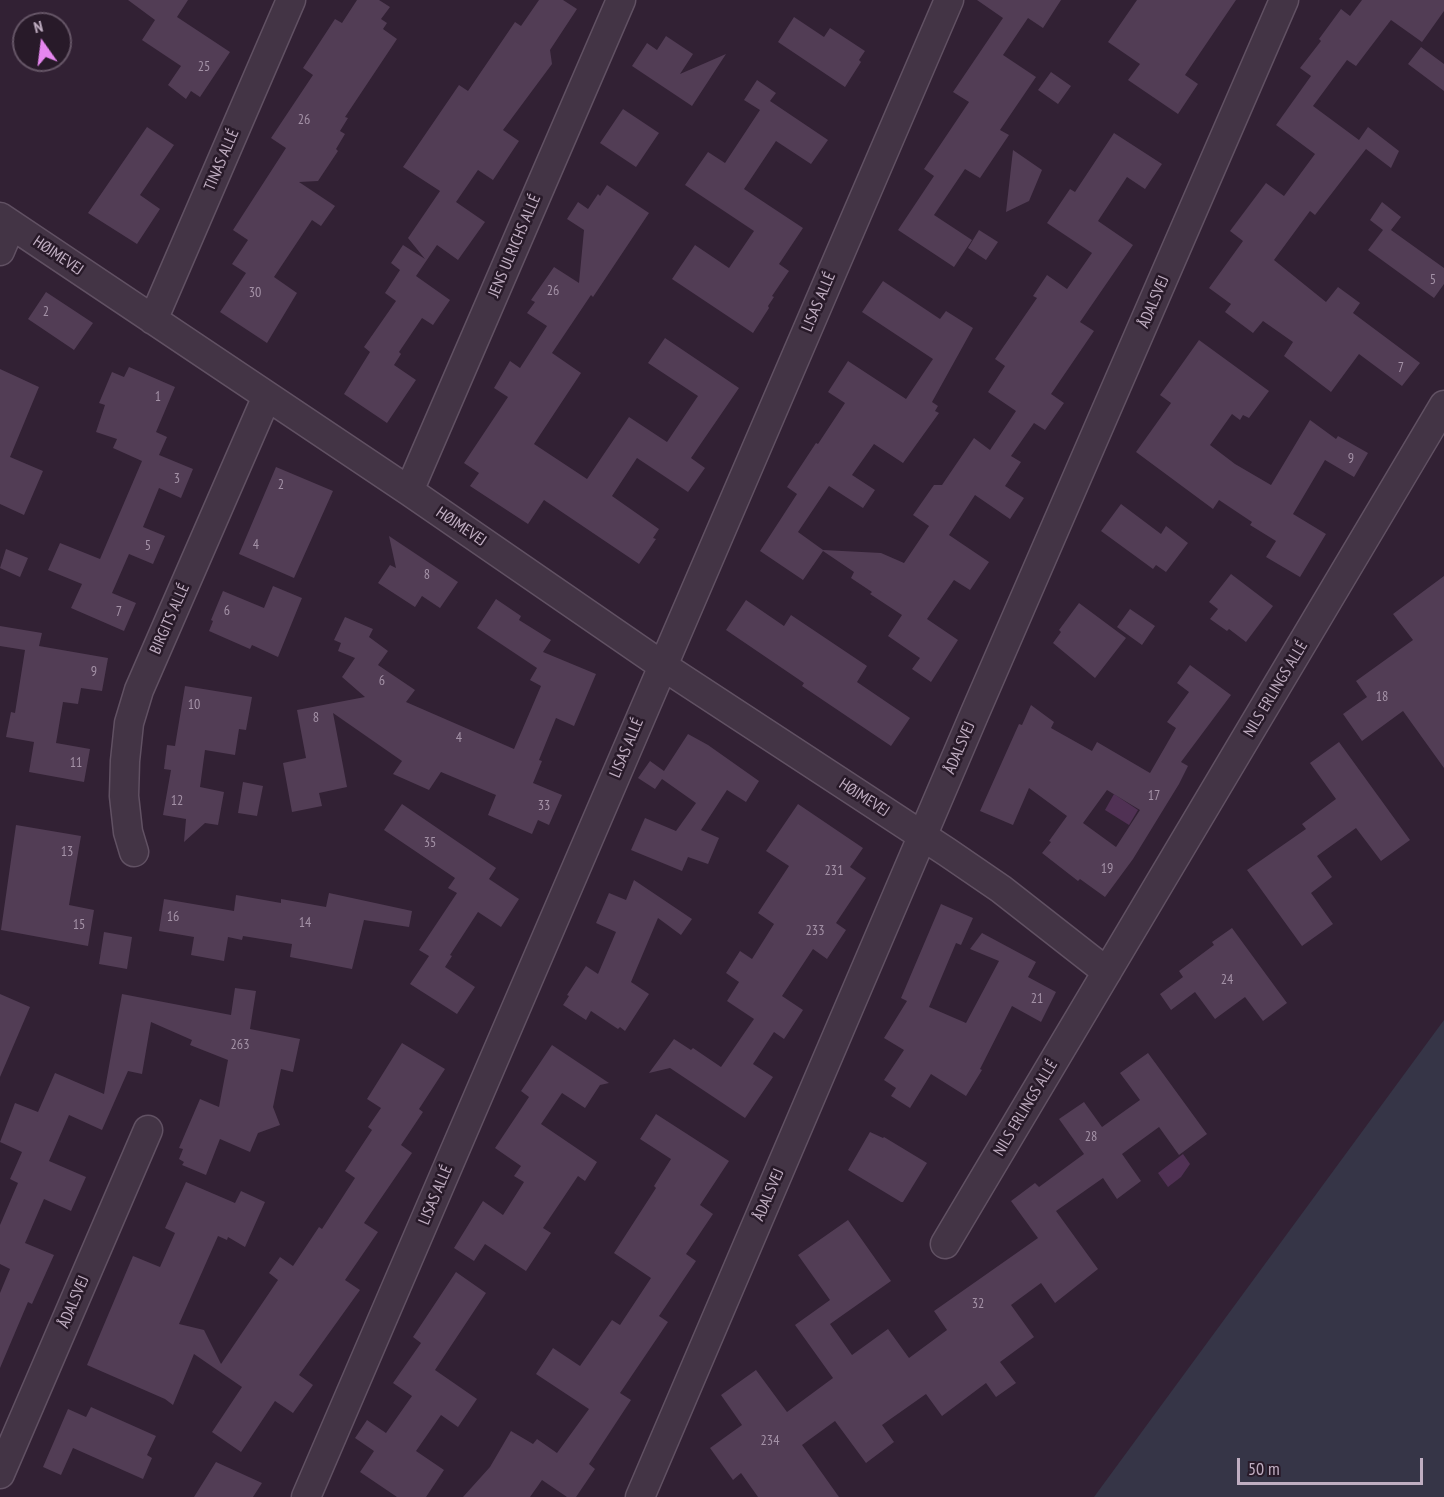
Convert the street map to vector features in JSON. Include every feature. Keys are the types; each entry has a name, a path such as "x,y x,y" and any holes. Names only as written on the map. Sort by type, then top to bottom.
{"street":[{"name":"TINAS ALLÉ","path":"153,320 291,0"},
{"name":"JENS ULRICHS ALLÉ","path":"409,491 621,0"},
{"name":"LISAS ALLÉ","path":"306,1497 949,0"},
{"name":"ÅDALSVEJ","path":"640,1497 1284,0"},
{"name":"HØJMEVEJ","path":"6,221 409,491 663,666 922,837"},
{"path":"0,251 6,221"},
{"name":"BIRGITS ALLÉ","path":"134,852 124,796 129,723 139,690 267,396"},
{"name":"NILS ERLINGS ALLÉ","path":"945,1244 1444,405"},
{"path":"922,837 1001,889 1107,972"},
{"name":"ÅDALSVEJ","path":"0,1474 148,1130"}],"shaded area":[{"path":"1114,794 1138,810 1129,825 1105,810"},
{"path":"1444,1020 1444,1497 1094,1497"},
{"path":"1183,1154 1190,1164 1181,1177 1168,1187 1158,1173"}],"building":[{"path":"128,0 188,0 177,17 230,52 200,97 191,91 186,99 168,85 181,66 142,40 155,20"},
{"path":"357,0 379,0 390,7 381,19 387,23 383,29 397,39 345,117 348,118 340,131 345,134 336,149 338,151 318,181 299,182 335,206 321,226 312,220 274,277 297,293 267,343 220,312 246,273 232,264 248,240 233,230 286,148 271,138 313,75 303,68 335,19 342,23"},
{"path":"539,0 563,0 577,9 550,50 552,64 503,130 519,141 493,180 478,170 456,202 485,222 458,260 437,245 416,276 450,300 433,325 422,318 399,352 401,354 394,365 416,380 387,423 344,394 370,352 364,347 396,301 385,293 400,270 391,263 403,245 425,259 408,238 440,191 403,167 459,85 468,91 515,22 521,26"},
{"path":"977,0 1061,0 1043,28 1028,18 1003,55 1036,77 1000,130 1009,135 980,178 965,169 934,215 972,240 954,267 898,230 934,176 924,169 969,102 953,92 1003,18"},
{"path":"1137,0 1236,0 1185,75 1198,84 1178,114 1128,80 1140,64 1108,42"},
{"path":"1362,0 1444,0 1444,11 1422,42 1391,20 1356,66 1347,60 1313,106 1359,140 1368,127 1399,151 1391,168 1366,149 1315,215 1310,211 1274,260 1326,302 1338,287 1360,303 1353,313 1420,363 1402,386 1359,354 1331,392 1284,356 1293,342 1263,321 1253,333 1225,312 1231,304 1209,288 1243,241 1230,231 1266,183 1284,196 1315,154 1276,125 1311,76 1300,68 1321,41 1319,39 1341,9 1350,16"},
{"path":"794,17 824,37 830,28 865,51 859,60 861,62 845,87 778,42"},
{"path":"666,36 693,54 680,74 726,54 692,106 632,66 647,43 657,50"},
{"path":"1421,47 1444,64 1444,91 1408,64"},
{"path":"1051,72 1071,86 1058,104 1038,90"},
{"path":"757,80 776,93 770,101 828,140 811,164 776,141 744,189 803,228 779,264 789,271 772,296 774,297 769,308 753,333 672,279 695,245 729,268 754,231 685,185 708,152 725,163 760,110 744,100"},
{"path":"623,109 659,133 636,167 600,143"},
{"path":"147,127 174,145 140,195 160,209 137,244 88,213"},
{"path":"1114,133 1162,164 1145,189 1127,177 1098,221 1133,245 1080,322 1094,331 1051,394 1064,403 1045,430 1034,423 1011,456 1021,462 1005,486 1024,498 1010,519 975,495 949,535 989,562 970,590 954,580 927,619 958,640 931,682 912,669 920,658 888,636 902,615 851,578 854,572 823,551 803,580 760,551 797,494 787,487 845,403 828,392 848,361 906,399 933,359 862,312 883,281 940,319 946,311 973,328 932,402 938,406 935,411 939,413 903,463 874,444 852,475 875,490 863,508 829,486 798,532 823,550 881,553 904,563 929,526 913,515 934,485 942,485 974,438 990,450 1016,411 988,392 1005,366 995,359 1037,298 1033,296 1047,275 1067,289 1092,253 1047,223 1070,189 1075,192"},
{"path":"1013,150 1042,170 1029,201 1006,212"},
{"path":"607,185 649,213 593,297 591,295 552,353 581,373 534,444 587,479 629,417 667,442 698,396 648,363 665,338 739,388 691,458 705,468 688,492 637,458 612,496 659,529 653,538 656,539 639,564 544,500 528,524 470,486 479,473 464,463 508,397 494,388 510,361 520,368 547,326 527,313 535,302 531,300 554,267 579,283 584,230 567,219 578,202 588,209"},
{"path":"1382,202 1401,217 1391,230 1444,268 1444,284 1434,298 1368,250 1383,230 1370,220"},
{"path":"979,230 998,242 986,260 968,248"},
{"path":"46,292 93,323 74,350 28,319"},
{"path":"1199,340 1269,391 1249,418 1243,415 1240,420 1232,414 1210,445 1235,464 1271,485 1310,420 1336,439 1338,436 1368,453 1354,477 1325,460 1293,514 1326,534 1300,577 1266,557 1276,541 1250,525 1252,522 1219,500 1213,509 1136,452 1171,403 1160,395"},
{"path":"129,367 175,387 156,432 167,437 159,455 193,469 181,498 159,488 143,527 165,536 153,564 129,554 112,593 136,603 124,631 71,608 82,584 48,570 60,543 100,559 142,461 113,448 117,439 96,432 105,405 99,403 112,372 124,377"},
{"path":"0,369 39,387 10,457 43,471 24,515 0,504"},
{"path":"276,467 333,491 294,578 239,554"},
{"path":"1121,504 1161,534 1166,526 1188,543 1166,572 1156,565 1153,569 1101,531"},
{"path":"389,536 458,582 440,608 422,596 415,607 378,583 390,565 396,568"},
{"path":"6,549 28,558 20,577 0,568"},
{"path":"1231,574 1273,606 1246,642 1229,629 1227,631 1210,619 1218,609 1209,602"},
{"path":"1444,576 1444,768 1403,711 1362,741 1343,714 1367,697 1356,681 1413,640 1393,614"},
{"path":"273,586 302,598 278,657 252,645 250,649 209,631 223,591 264,608"},
{"path":"496,599 521,616 519,620 551,640 543,652 596,674 574,726 556,718 539,760 542,761 533,783 562,795 549,825 538,820 532,834 488,815 496,795 441,772 429,790 393,774 402,761 333,713 347,787 319,793 322,806 292,812 283,763 306,758 297,710 365,697 342,677 355,658 338,651 341,643 334,640 345,617 373,629 369,637 388,651 378,665 415,690 406,702 514,749 541,686 530,680 537,668 477,628"},
{"path":"746,600 784,626 791,615 867,666 857,682 910,718 891,746 802,686 804,683 726,630"},
{"path":"1079,603 1126,638 1095,678 1053,643 1061,632 1059,630"},
{"path":"1130,609 1155,626 1142,645 1117,627"},
{"path":"0,626 42,633 39,646 108,658 102,691 81,688 78,704 63,702 56,743 90,749 84,782 29,772 34,742 6,737 11,712 15,713 25,650 0,646"},
{"path":"1190,665 1231,695 1181,762 1188,766 1179,784 1133,859 1105,897 1080,879 1078,881 1042,853 1067,816 1029,788 1013,825 980,811 1019,724 1022,725 1031,705 1054,722 1051,728 1092,751 1097,742 1150,773 1176,728 1167,722 1189,692 1177,683","holes":["1107,790 1140,810 1116,847 1083,823"]},
{"path":"185,686 252,697 246,730 239,729 235,755 205,750 200,787 224,792 218,825 205,823 184,842 186,819 163,815 171,770 164,769 167,745 175,746"},
{"path":"688,734 708,745 759,781 746,802 727,790 701,830 719,838 708,864 688,857 682,871 631,850 645,818 676,831 696,803 662,779 655,789 638,778 650,761 664,771"},
{"path":"1339,742 1410,840 1381,861 1356,828 1317,856 1332,877 1311,893 1333,924 1302,946 1247,870 1306,829 1302,824 1336,799 1310,763"},
{"path":"243,782 263,786 257,816 238,813"},
{"path":"402,804 496,868 489,879 519,899 501,927 478,912 450,955 452,956 445,967 475,987 457,1014 410,984 429,956 419,950 457,893 448,888 455,878 384,830"},
{"path":"798,804 863,848 850,867 866,878 836,923 846,930 827,959 813,949 782,996 803,1010 784,1039 774,1032 753,1064 773,1077 745,1118 670,1068 649,1073 674,1039 691,1050 693,1048 721,1067 754,1019 727,1001 739,982 726,973 740,951 752,959 774,924 758,913 789,866 766,851"},
{"path":"16,825 81,836 69,905 94,910 88,946 1,930"},
{"path":"634,880 692,919 681,935 658,918 631,982 649,994 625,1031 620,1027 618,1029 591,1011 586,1020 563,1005 586,966 598,974 616,932 596,923 609,893 626,900"},
{"path":"329,893 412,911 409,927 364,920 352,969 290,957 292,944 243,936 242,940 228,937 224,961 191,955 194,937 159,931 164,899 234,911 236,895 281,903 281,899 326,907"},
{"path":"941,904 973,918 961,945 956,943 929,1007 966,1023 999,961 970,949 982,933 1036,962 1028,977 1056,992 1041,1022 1012,1006 980,1069 982,1070 966,1096 931,1074 910,1108 891,1096 896,1088 884,1080 904,1050 884,1038 907,1001 901,998"},
{"path":"1232,928 1287,1003 1263,1021 1245,997 1215,1019 1195,992 1171,1010 1160,994 1183,977 1179,971 1214,945 1212,942"},
{"path":"104,932 132,937 127,969 99,964"},
{"path":"235,988 256,991 250,1029 300,1039 293,1072 281,1069 273,1107 280,1125 258,1133 250,1152 220,1139 206,1175 182,1165 184,1162 179,1159 183,1149 179,1148 200,1099 219,1107 228,1060 190,1045 192,1040 151,1022 142,1074 128,1071 102,1130 69,1115 49,1161 86,1177 71,1211 44,1199 25,1243 54,1255 32,1304 28,1302 0,1368 0,1293 10,1269 0,1264 0,1225 18,1183 10,1179 22,1152 0,1142 15,1103 38,1112 55,1073 104,1094 122,994 231,1015"},
{"path":"0,994 30,1007 0,1077"},
{"path":"402,1043 445,1069 419,1109 423,1112 401,1145 412,1153 364,1223 378,1232 345,1280 360,1290 299,1375 313,1385 293,1413 275,1401 241,1452 212,1432 242,1387 194,1354 173,1405 165,1399 87,1365 133,1256 160,1267 175,1233 165,1228 186,1182 235,1203 241,1191 265,1202 245,1247 228,1237 227,1240 218,1236 179,1324 204,1330 221,1364 278,1280 269,1273 280,1257 293,1266 319,1227 322,1229 355,1178 345,1171 372,1130 368,1127 381,1108 367,1099"},
{"path":"552,1045 609,1083 600,1085 585,1108 562,1093 541,1124 597,1162 585,1181 578,1176 543,1228 551,1233 526,1271 485,1244 474,1261 454,1248 483,1201 503,1215 524,1182 514,1176 521,1166 495,1148 529,1097 521,1091"},
{"path":"1148,1053 1207,1134 1179,1155 1159,1127 1122,1154 1141,1181 1117,1199 1103,1178 1056,1211 1098,1269 1055,1303 1041,1283 1011,1305 1034,1337 1000,1362 1016,1383 996,1397 986,1383 942,1416 926,1394 882,1425 894,1442 866,1463 835,1421 802,1445 839,1497 758,1497 741,1473 733,1480 710,1448 742,1425 721,1395 756,1370 787,1412 833,1378 795,1325 830,1300 798,1255 848,1220 891,1281 830,1324 852,1355 888,1329 909,1358 947,1330 934,1311 1038,1238 1011,1201 1035,1183 1039,1187 1084,1154 1059,1119 1084,1102 1102,1127 1140,1100 1120,1073"},
{"path":"656,1114 729,1161 700,1205 713,1214 686,1254 696,1261 659,1316 668,1322 620,1393 631,1400 589,1464 595,1469 576,1497 567,1497 542,1480 530,1497 463,1497 490,1467 511,1431 533,1444 537,1439 557,1453 589,1409 536,1374 553,1348 580,1366 612,1320 620,1325 651,1278 614,1253 656,1188 654,1186 671,1159 640,1139"},
{"path":"870,1132 884,1137 927,1163 903,1202 848,1170"},
{"path":"456,1272 486,1293 435,1370 477,1399 458,1427 441,1415 416,1451 444,1470 426,1497 397,1497 360,1472 374,1451 355,1438 367,1420 386,1433 412,1396 393,1383 421,1343 413,1337"},
{"path":"91,1407 156,1436 147,1455 152,1458 143,1479 73,1448 61,1475 43,1467 68,1409 86,1417"},
{"path":"216,1462 262,1483 253,1497 194,1497"}]}
